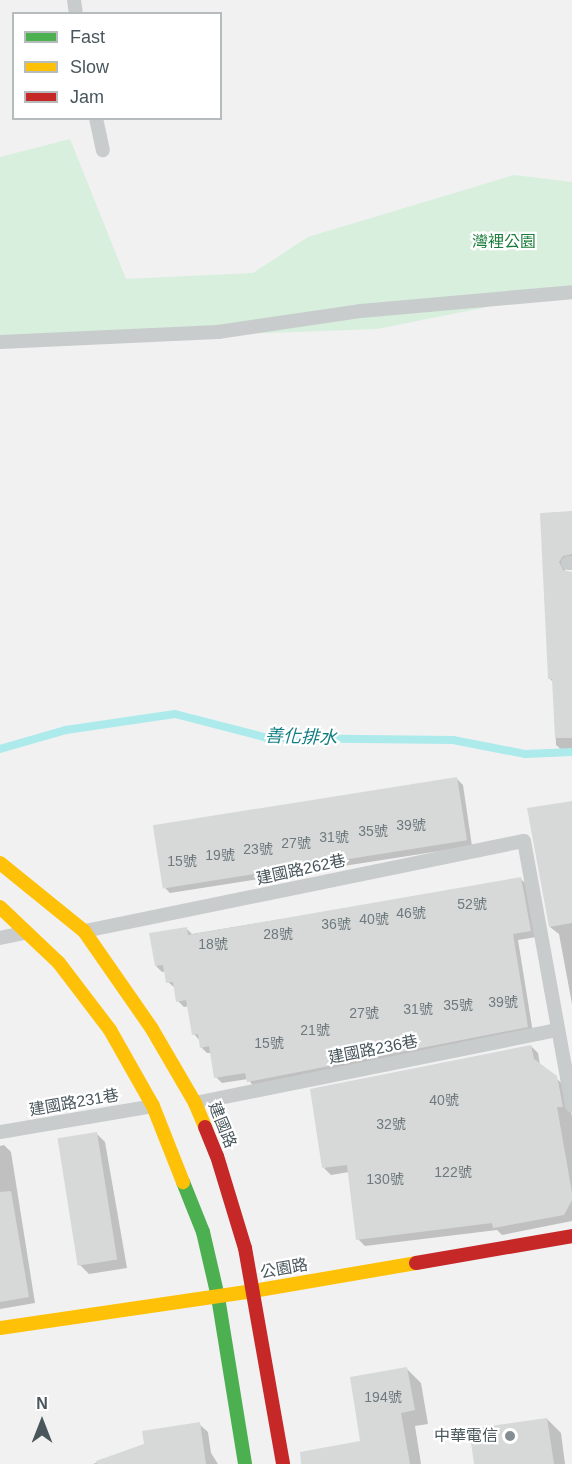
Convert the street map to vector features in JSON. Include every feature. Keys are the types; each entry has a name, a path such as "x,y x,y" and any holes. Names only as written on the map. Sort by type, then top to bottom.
{"street":[{"name":"建國路","path":"0,863 84,932 152,1029 195,1103 217,1156 242,1238 283,1464"},
{"path":"0,907 59,963 110,1030 153,1106 203,1232 218,1297 245,1464"},
{"name":"公園路","path":"0,1328 253,1292 572,1236"}],"lane":[{"path":"96,120 103,150"},
{"path":"0,342 218,332 361,311 572,292"},
{"name":"建國路262巷","path":"84,932 524,841 558,1030"},
{"path":"0,938 28,932"},
{"path":"558,1030 572,1106"},
{"name":"建國路236巷","path":"195,1103 558,1030"},
{"name":"建國路231巷","path":"0,1132 153,1106"}],"green space":[{"name":"灣裡公園","path":"70,139 126,279 253,273 308,237 514,175 572,182 572,290 377,329 43,341 0,347 0,157"}],"building":[{"path":"572,511 572,554 563,556 559,562 563,570 572,572 572,738 555,738 552,679 548,679 540,513"},
{"path":"457,777 467,840 163,888 153,825"},
{"path":"572,801 572,923 549,927 527,808"},
{"path":"521,877 531,931 513,934 528,1027 247,1082 245,1073 214,1078 209,1046 200,1048 198,1034 192,1035 186,1000 176,1002 173,982 166,983 163,965 155,966 149,933 187,927 188,935"},
{"path":"531,1045 534,1059 557,1076 563,1107 557,1107 572,1193 572,1200 564,1215 493,1228 492,1223 356,1240 347,1165 322,1168 310,1089"},
{"path":"97,1132 117,1259 78,1266 57,1138"},
{"path":"11,1191 29,1297 0,1302 0,1192"},
{"path":"407,1367 415,1410 401,1413 410,1464 301,1464 300,1452 360,1441 350,1377"},
{"name":"中華電信","path":"547,1418 554,1464 474,1464 469,1429"},
{"path":"200,1422 206,1464 97,1464 96,1461 144,1444 142,1431"}],"waterway":[{"name":"善化排水","path":"0,749 66,730 175,714 268,738 453,740 525,754 572,752"}],"traffic: fast":[{"path":"183,1182 203,1232 218,1297 245,1464"}],"traffic: slow":[{"path":"0,863 84,931 152,1029 195,1103 205,1127"},
{"path":"0,907 59,963 110,1030 153,1106 183,1182"},
{"path":"0,1328 253,1291 416,1263"}],"traffic: jam":[{"path":"205,1127 217,1156 245,1248 283,1464"},
{"path":"416,1263 572,1236"}],"place":[{"name":"中華電信","path":"510,1436"}]}
